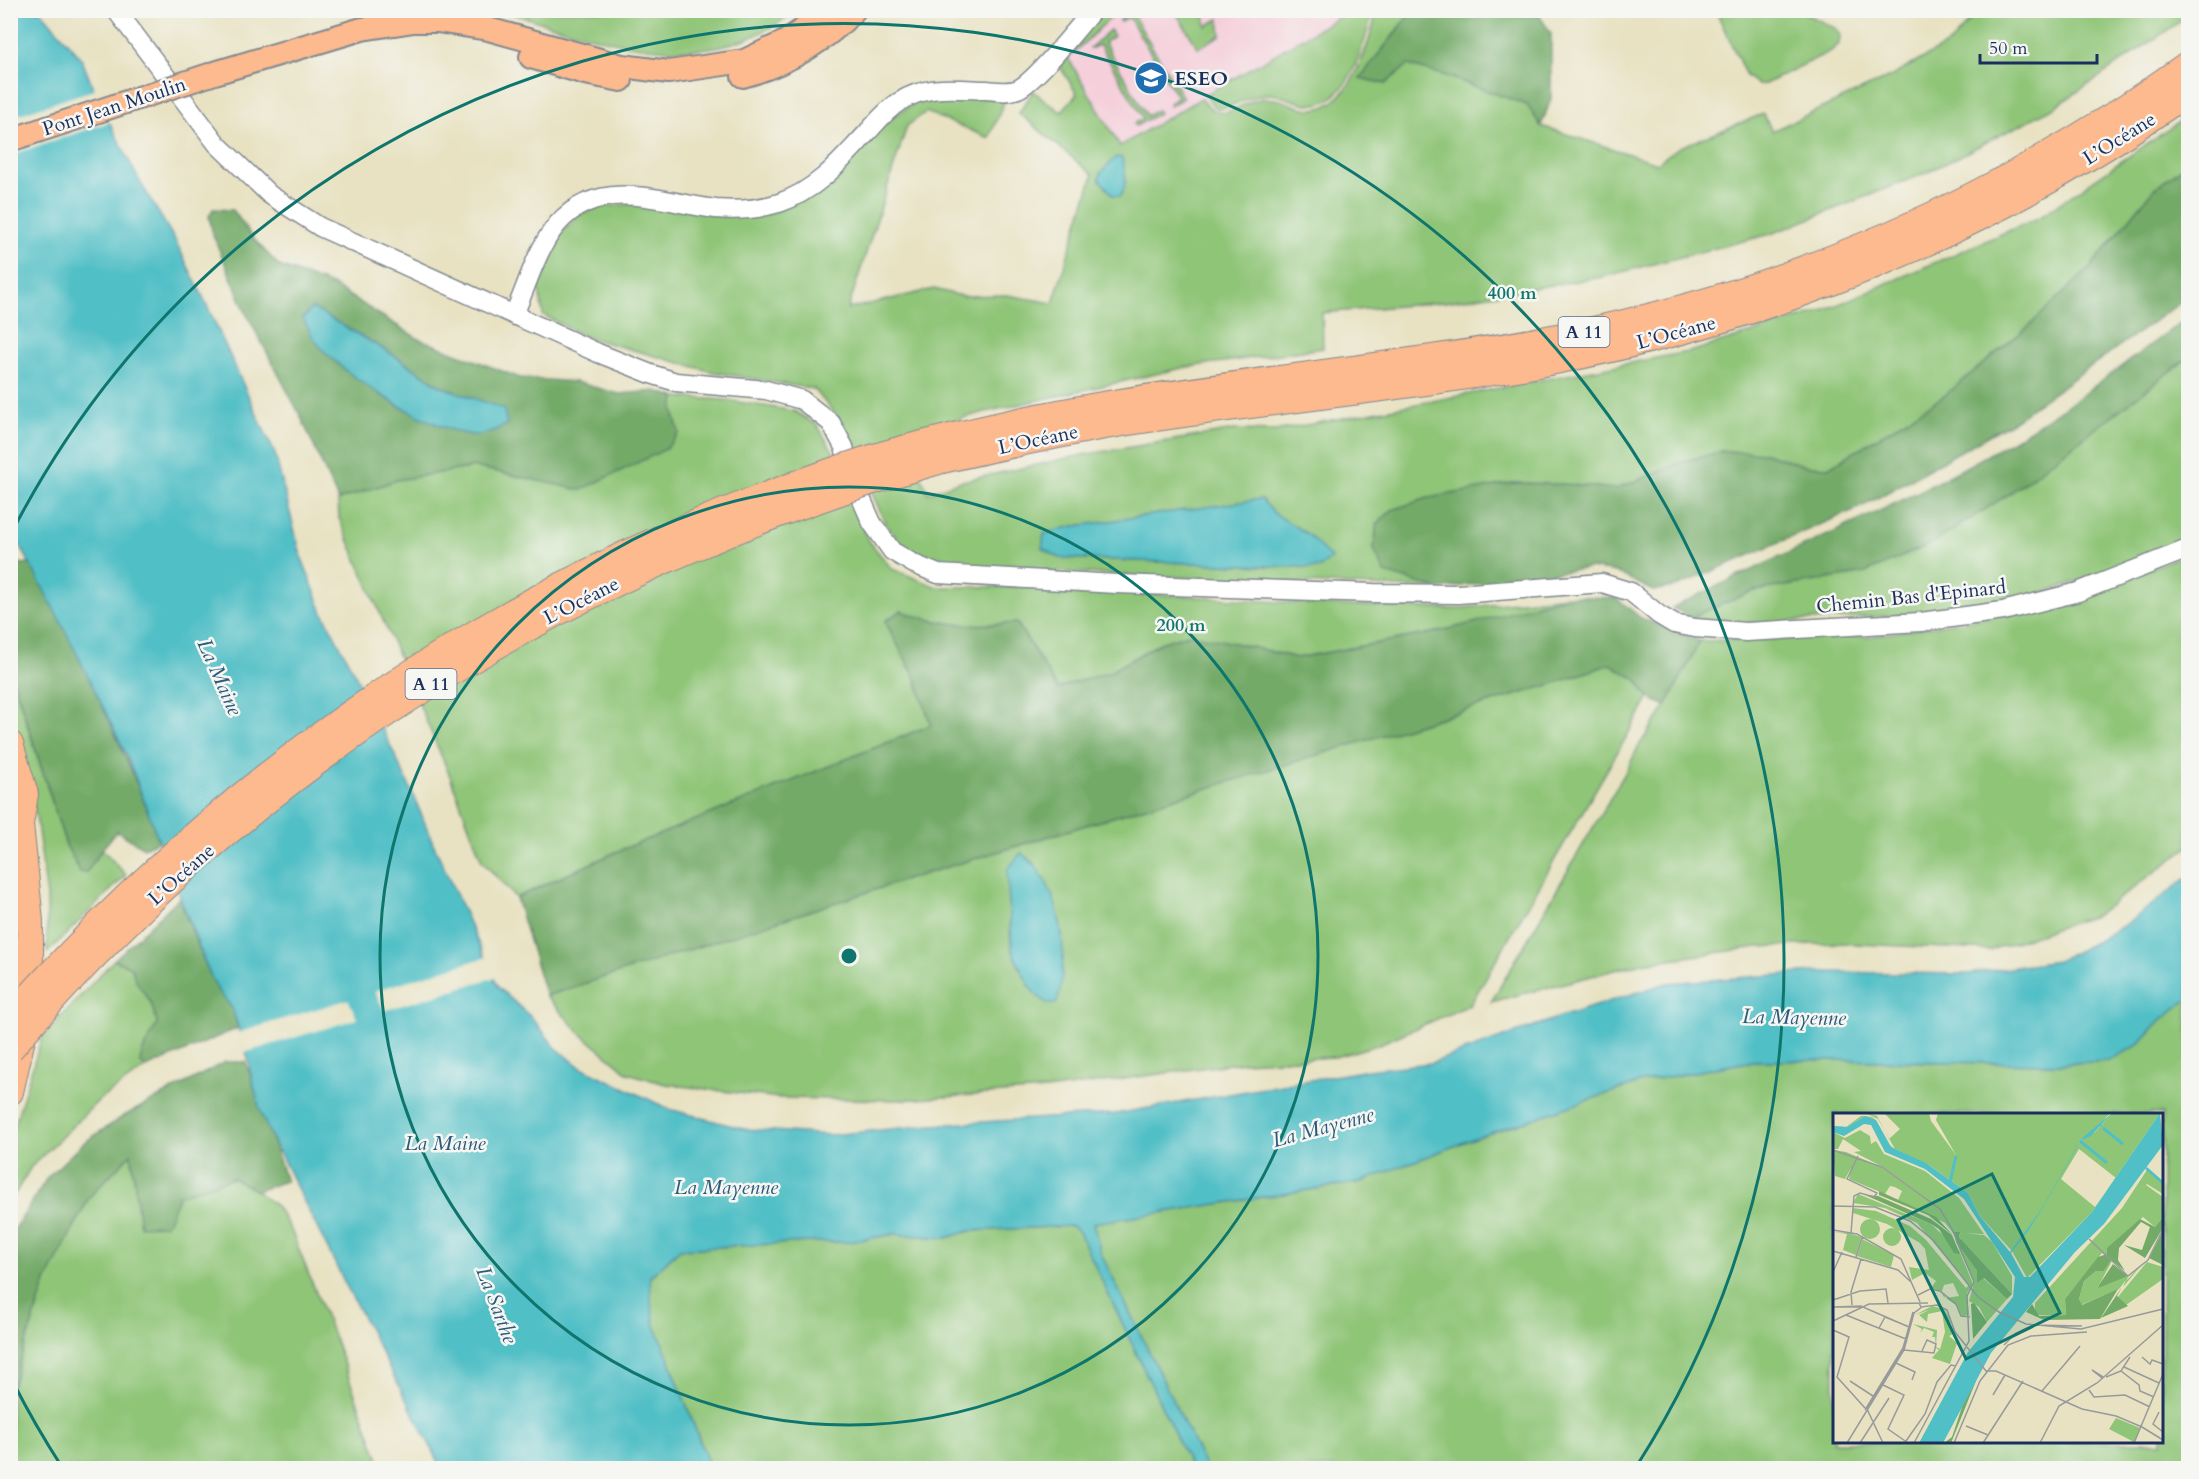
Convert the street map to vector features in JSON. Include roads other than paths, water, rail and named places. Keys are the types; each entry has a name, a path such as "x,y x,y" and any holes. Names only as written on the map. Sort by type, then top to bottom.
{"highway":[{"name":"L’Océane","path":"10,1049 114,936 203,853 294,778 393,708 498,644 632,574 720,535 882,477 934,452 1027,418 1090,406 1448,356 1569,335 1720,298 1833,259 1945,210 1995,185 2078,138 2188,64"},
{"name":"L’Océane","path":"10,1018 88,933 192,835 312,740 422,665 473,634 573,579 652,542 765,496 844,468 1130,422 1434,381 1553,361 1643,341 1730,318 1827,285 1958,229 2065,172 2188,92"},
{"path":"10,744 25,794 20,824"},
{"path":"10,795 20,824 30,921 28,1012 10,1092"}],"main road":[{"path":"386,25 426,21 488,29 622,66 669,72 744,61 785,42 817,20 826,10"},
{"path":"386,25 434,31 595,75 634,83 672,85 707,83 745,76 788,59 819,42 841,25 854,10"},
{"name":"Pont Jean Moulin","path":"10,140 218,72 362,29 386,25"}],"street":[{"path":"116,10 217,144 270,195 320,227 515,316 550,233 565,216 585,203 597,198 621,194 732,210 779,203 809,189 823,179 836,168 889,109 910,95 945,88 1008,91 1025,85 1093,10"},
{"name":"Chemin Bas d'Epinard","path":"515,316 597,353 668,379 766,390 802,400 831,423 844,447 854,480 872,523 892,551 938,574 1117,584 1373,593 1458,594 1602,583 1631,592 1666,620 1684,627 1746,632 1921,622 2002,612 2078,592 2188,549"}],"water":[{"name":"La Maine","path":"10,11 41,11 82,60 97,98 140,182 175,240 204,299 275,454 301,556 323,613 374,711 412,792 498,987 533,1019 555,1047 579,1066 669,1109 744,1129 830,1135 932,1125 1114,1114 1368,1070 1431,1063 1557,1018 1667,983 1816,972 1968,974 2057,961 2128,923 2188,877 2188,998 2160,1021 2138,1045 2108,1061 2057,1064 1753,1061 1642,1082 1472,1139 1361,1182 1093,1223 1101,1254 1206,1468 1191,1468 1079,1232 1071,1226 970,1231 946,1238 894,1234 849,1242 680,1249 650,1276 651,1300 655,1326 710,1468 442,1468 272,1138 261,1114 250,1065 232,1008 217,989 207,968 127,756 66,632 11,528","holes":["366,988 377,1013 376,1016 368,1016 359,991"]},
{"path":"1116,157 1122,158 1125,173 1123,193 1120,197 1113,195 1099,179 1101,173"},
{"path":"312,308 387,351 440,386 504,409 507,424 486,434 473,435 433,423 386,398 343,368 314,339 303,319"},
{"path":"1261,499 1275,514 1309,535 1331,558 1320,568 1060,558 1042,548 1044,534 1069,527"},
{"path":"1021,853 1043,877 1060,923 1063,956 1059,996 1056,1004 1048,1004 1034,993 1012,950 1007,870"}],"waterway":[{"name":"La Maine","path":"344,956 387,1051"}],"place":[{"name":"ESEO","path":"1151,78"}],"water label":[{"name":"La Mayenne","path":"1794,1017"},
{"name":"La Mayenne","path":"1323,1127"},
{"name":"La Mayenne","path":"726,1187"},
{"name":"La Sarthe","path":"497,1305"}]}
